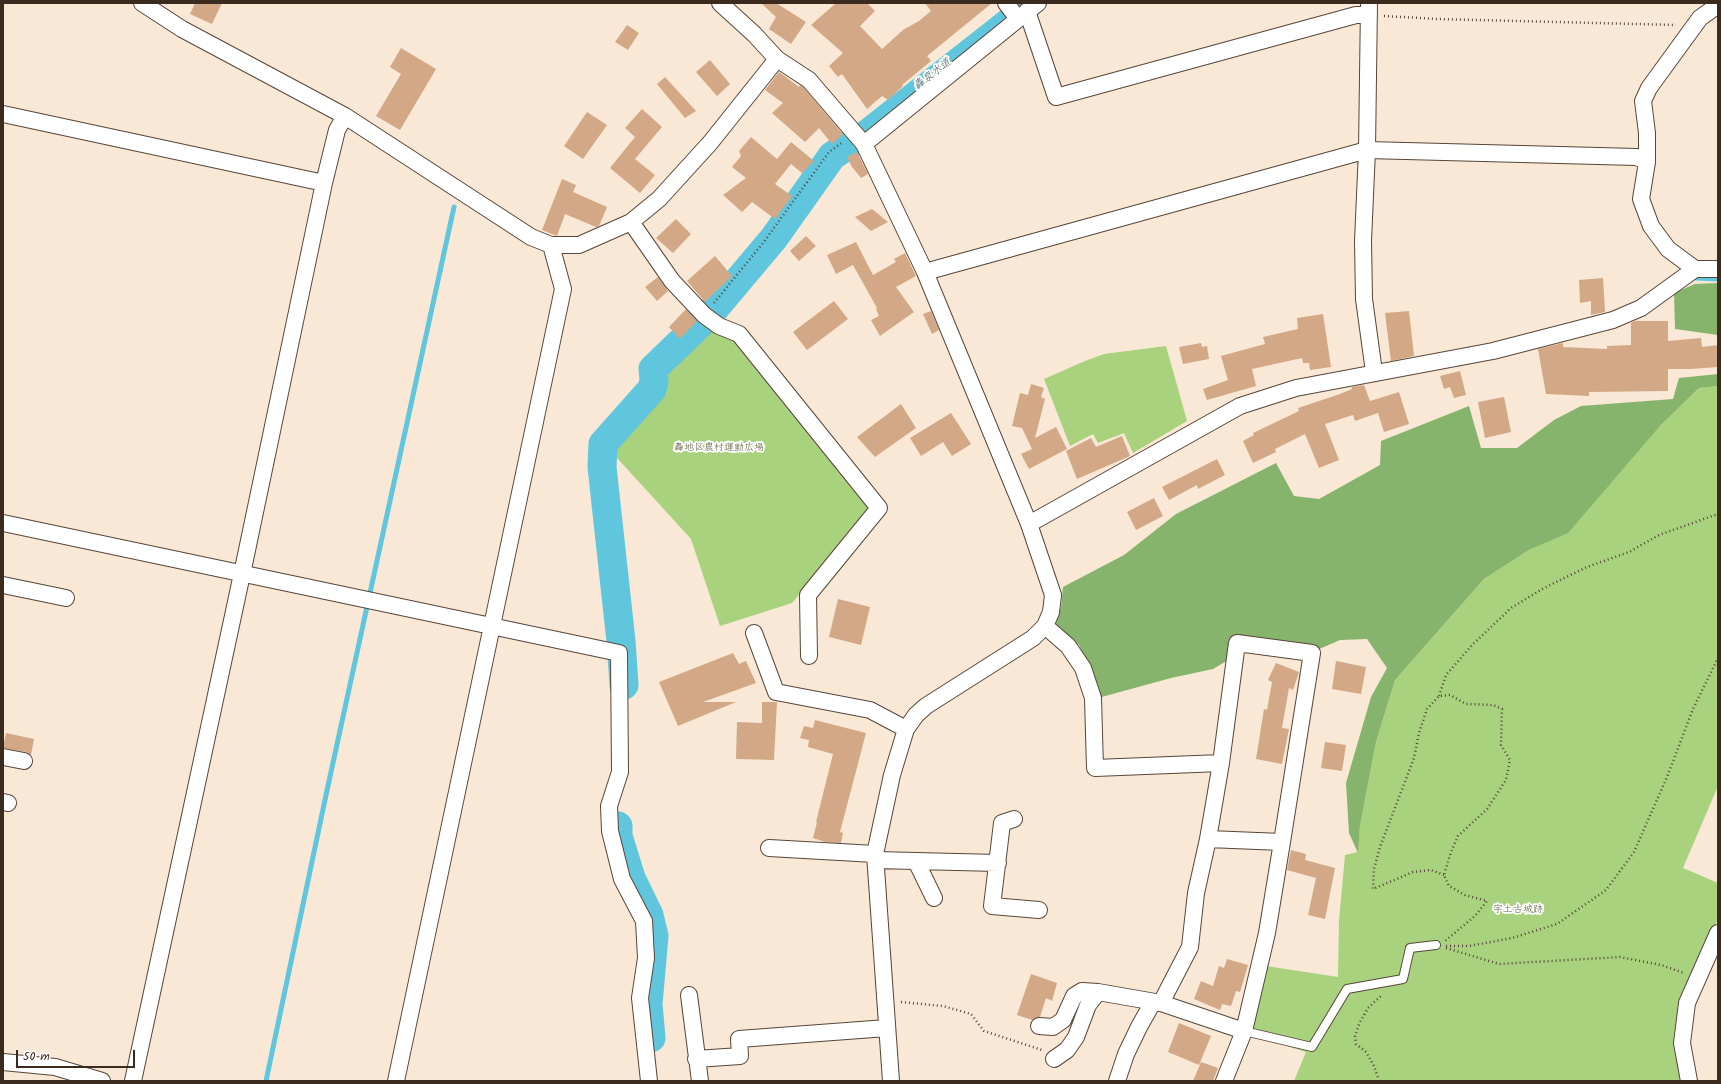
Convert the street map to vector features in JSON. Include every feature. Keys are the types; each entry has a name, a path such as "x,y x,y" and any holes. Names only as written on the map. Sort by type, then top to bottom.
{"street":[{"path":"142,3 182,29 344,116 531,237 551,245 579,245 631,222 659,199 705,149 777,59"},
{"path":"720,3 754,34 777,59 809,80 860,139 925,272 1029,524 1053,595 1051,612 1045,626 1033,638 926,706 916,715 906,729 892,775 875,857 891,1081"},
{"path":"1006,3 1027,11"},
{"path":"1695,269 1668,249 1651,226 1641,199 1647,162 1647,133 1643,101 1649,88 1700,18 1718,5"},
{"path":"1027,11 1056,96 1356,15 1369,9 1367,150 1363,241 1364,299 1374,372"},
{"path":"860,139 1027,11"},
{"path":"3,114 324,183"},
{"path":"133,1081 324,183 337,130 344,116"},
{"path":"925,272 1367,150 1636,157 1647,162"},
{"path":"631,222 672,282 704,315 719,326 739,334 879,508 808,595 809,656"},
{"path":"396,1081 563,289 551,245"},
{"path":"1029,524 1240,406 1296,388 1374,372 1493,351 1613,320 1641,308 1695,269 1718,269"},
{"path":"3,523 619,653 620,772 610,806 610,831 622,879 644,921 646,958 640,998 649,1081"},
{"path":"3,585 66,598"},
{"path":"1045,626 1068,646 1084,668 1093,698 1095,768 1221,763"},
{"path":"754,633 776,692 870,710 906,729"},
{"path":"1118,1081 1126,1054 1139,1026 1157,1003 1190,948 1196,893 1208,839 1221,763 1237,643 1312,653 1267,933 1244,1030 1224,1081"},
{"path":"3,757 24,761"},
{"path":"1014,819 1002,823 992,906 1039,910"},
{"path":"1208,839 1282,842"},
{"path":"769,848 916,861 998,863"},
{"path":"916,861 934,898"},
{"path":"1689,1081 1682,1043 1687,1003 1718,933"},
{"path":"1039,1026 1053,1027 1063,1020 1074,996 1082,991 1098,992 1157,1003 1244,1030"},
{"path":"1054,1059 1068,1050 1076,1037 1088,1005 1098,992"},
{"path":"688,995 700,1081"},
{"path":"696,1059 740,1056 739,1039 887,1028"},
{"path":"3,1062 55,1067 102,1081"}],"lane":[{"path":"1244,1030 1312,1047 1348,989 1403,979 1410,948 1436,945"}],"path":[{"path":"1369,9 1438,19 1678,25"},
{"path":"704,315 763,243 828,152 860,139"},
{"path":"1444,875 1431,870 1413,872 1373,889 1374,869 1380,847 1414,758 1419,733 1427,709 1439,696 1446,675 1473,644 1511,608 1544,588 1587,567 1629,552 1659,535 1718,514"},
{"path":"1436,945 1469,946 1512,938 1557,924 1606,890 1634,852 1667,776 1693,709 1718,658"},
{"path":"1436,945 1444,942 1456,933 1475,916 1487,901 1465,895 1449,886 1444,875 1458,836 1486,809 1506,780 1510,760 1501,745 1502,709 1493,705 1466,704 1450,695 1439,696"},
{"path":"1436,945 1499,964 1620,957 1661,965 1698,978"},
{"path":"1379,1081 1374,1066 1366,1052 1356,1044 1354,1036 1368,1008 1383,994"},
{"path":"885,1001 943,1006 971,1014 984,1031 1038,1050 1068,1050"}],"green space":[{"path":"1718,283 1718,335 1675,329 1674,293 1695,284"},
{"name":"轟地区農村運動広場","path":"708,323 735,337 872,507 792,603 720,626 691,539 608,448 663,383 656,373"},
{"path":"1166,346 1187,421 1133,453 1124,433 1098,443 1093,434 1070,446 1044,379 1104,354"},
{"path":"1718,374 1718,386 1699,388 1661,425 1568,533 1529,550 1484,579 1395,680 1376,742 1360,826 1358,853 1349,833 1346,783 1371,697 1387,668 1367,639 1340,640 1317,650 1234,638 1230,659 1213,669 1171,678 1098,698 1091,670 1079,645 1054,625 1061,607 1063,587 1124,555 1176,514 1276,463 1294,496 1319,499 1380,465 1381,441 1469,406 1481,448 1517,448 1554,420 1581,406 1673,399 1679,378"},
{"name":"宇土古城跡","path":"1718,386 1718,786 1683,868 1718,883 1718,919 1681,1008 1684,1081 1294,1081 1306,1052 1247,1034 1266,966 1338,977 1339,921 1345,855 1358,852 1360,826 1376,742 1395,680 1484,579 1529,550 1568,532 1661,425 1699,388"}],"building":[{"path":"195,3 222,3 212,24 190,14"},
{"path":"761,3 776,3 806,22 791,44 769,29 776,17"},
{"path":"836,3 867,3 875,11 860,26 882,49 903,30 919,21 931,11 925,3 992,3 927,56 931,61 902,85 903,86 888,100 882,96 867,109 842,74 838,77 829,66 843,53 811,25"},
{"path":"627,25 639,33 628,50 615,42"},
{"path":"401,48 436,69 400,130 376,116 401,74 390,67"},
{"path":"710,60 730,84 717,96 696,72"},
{"path":"779,72 799,87 800,85 803,87 843,134 832,144 819,128 805,142 772,113 783,103 765,90"},
{"path":"665,77 696,111 685,118 657,84"},
{"path":"642,109 662,127 635,159 655,175 640,193 610,168 635,137 625,128"},
{"path":"587,112 607,125 583,159 564,146"},
{"path":"751,137 777,159 791,142 814,161 802,173 791,164 775,184 792,196 775,219 752,202 742,212 723,195 746,178 732,167 741,156 739,151"},
{"path":"857,152 868,174 861,178 852,167 847,157"},
{"path":"562,179 576,185 573,192 607,207 599,226 596,227 565,214 557,236 542,230"},
{"path":"872,209 888,222 871,231 855,217"},
{"path":"676,219 691,234 673,253 656,238"},
{"path":"806,236 816,246 799,261 790,251"},
{"path":"856,242 873,275 896,262 894,259 905,253 916,276 896,287 914,312 880,336 871,320 879,316 876,309 877,308 853,265 836,274 827,255"},
{"path":"715,256 732,276 705,302 687,281"},
{"path":"658,277 668,291 657,301 645,287"},
{"path":"1603,278 1605,312 1591,315 1591,301 1580,303 1579,280"},
{"path":"834,301 848,319 807,350 793,332"},
{"path":"686,309 697,321 680,339 669,327"},
{"path":"931,311 939,330 932,334 923,314"},
{"path":"1409,311 1414,356 1391,361 1385,313"},
{"path":"1323,314 1331,367 1310,370 1309,363 1303,363 1302,358 1252,369 1256,386 1207,400 1203,389 1228,380 1221,356 1265,344 1263,337 1298,329 1297,318"},
{"path":"1635,321 1668,321 1668,341 1701,338 1702,347 1718,345 1718,367 1668,369 1668,391 1589,392 1589,396 1546,394 1538,349 1563,343 1563,347 1607,349 1607,346 1631,345 1631,323"},
{"path":"1201,343 1202,347 1207,346 1209,359 1183,364 1179,347"},
{"path":"1460,371 1466,395 1454,398 1450,387 1444,389 1440,376"},
{"path":"1031,384 1044,388 1041,397 1045,399 1035,438 1056,427 1067,449 1029,469 1021,454 1032,449 1022,428 1012,426 1020,393 1028,395"},
{"path":"1364,385 1370,401 1399,392 1409,424 1384,432 1378,413 1355,421 1353,415 1325,424 1339,460 1319,468 1305,434 1275,449 1276,452 1253,463 1243,441 1254,435 1253,433 1299,411 1298,408 1340,394 1352,389 1352,387"},
{"path":"1504,397 1511,432 1485,438 1478,402"},
{"path":"901,404 916,428 875,457 857,437"},
{"path":"951,413 971,444 952,456 943,442 921,456 910,438"},
{"path":"1122,436 1130,456 1077,479 1066,451 1091,438 1096,447"},
{"path":"1217,459 1225,475 1198,489 1197,485 1169,500 1162,487"},
{"path":"1154,498 1163,516 1136,530 1127,512"},
{"path":"838,599 870,607 861,645 829,637"},
{"path":"733,653 739,664 746,661 756,683 703,702 736,702 678,726 659,682"},
{"path":"1336,661 1366,667 1361,694 1332,689"},
{"path":"1276,663 1299,672 1293,690 1289,688 1282,728 1289,729 1282,764 1256,759 1264,709 1267,710 1272,682 1268,680"},
{"path":"762,702 777,702 774,760 736,759 737,722 762,723"},
{"path":"815,720 866,733 840,832 843,833 841,843 825,842 813,838 833,754 808,747 809,740 800,738 804,726 813,728"},
{"path":"6,733 34,739 31,755 26,752 3,748"},
{"path":"1325,742 1346,745 1342,771 1321,768"},
{"path":"1291,850 1306,854 1305,860 1335,868 1325,919 1308,915 1316,878 1287,870"},
{"path":"1227,959 1248,965 1240,992 1236,991 1231,1006 1222,1004 1220,1010 1194,999 1201,981 1213,986 1219,966 1224,968"},
{"path":"1031,974 1057,983 1052,1001 1046,998 1040,1017 1032,1020 1017,1015"},
{"path":"1179,1023 1211,1036 1199,1065 1168,1052"},
{"path":"1201,1062 1218,1068 1213,1081 1193,1081"}],"waterway":[{"name":"轟泉水道","path":"1018,8 1024,3"},
{"name":"轟泉水道","path":"860,132 1005,18"},
{"path":"624,685 621,641 602,467 603,444 652,389 654,380 653,369 710,314 774,238 832,156 851,143"},
{"path":"266,1081 326,795 454,207"},
{"path":"1692,275 1696,278 1718,279"},
{"path":"618,826 618,836 631,878 649,915 654,936 648,1004 651,1038"}]}
